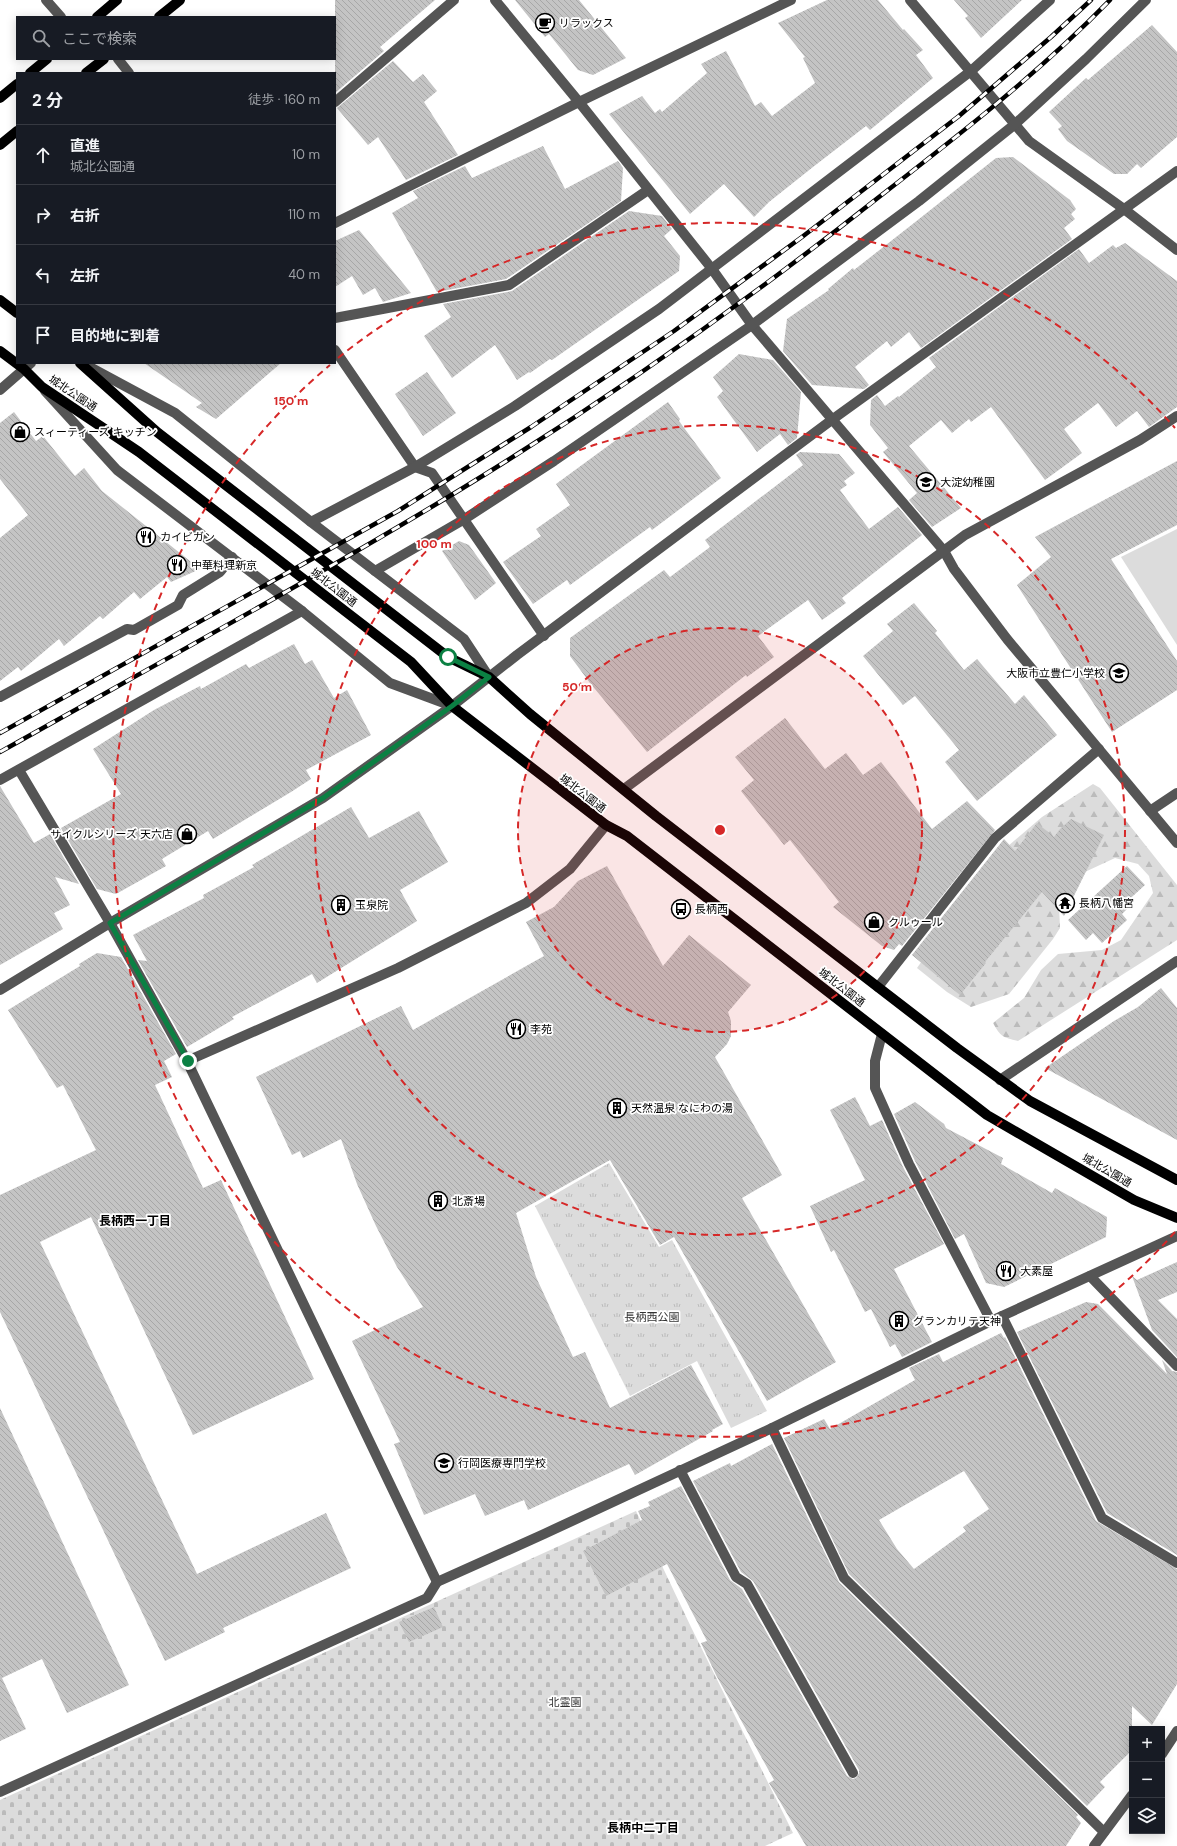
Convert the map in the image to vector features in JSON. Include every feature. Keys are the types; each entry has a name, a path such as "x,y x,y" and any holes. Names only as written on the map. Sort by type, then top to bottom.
{"main road":[{"path":"98,16 117,0"},
{"path":"160,16 180,0"},
{"path":"31,72 46,60"},
{"path":"87,72 103,60"},
{"path":"0,98 16,85"},
{"path":"0,145 16,132"},
{"path":"0,300 16,312"},
{"name":"城北公園通","path":"0,351 16,360"},
{"name":"城北公園通","path":"82,364 157,432 448,657 489,677 530,714 624,789 1000,1080 1030,1101 1177,1180"},
{"name":"城北公園通","path":"28,366 42,387 139,452 411,662 452,706 606,825 627,836 987,1115 1134,1200 1177,1218"}],"street":[{"path":"46,0 60,16"},
{"path":"336,101 454,0"},
{"path":"495,0 579,102 712,269 752,325 944,551 954,569 1007,639 1177,843"},
{"path":"336,223 579,102 792,0"},
{"path":"910,0 1029,141 1124,209 1177,250"},
{"path":"311,522 415,467 515,406 660,309 971,71 1050,0"},
{"path":"375,571 463,520 554,461 752,325 919,200 1014,125 1146,0"},
{"path":"119,60 128,72"},
{"path":"0,990 110,923 323,798 452,706 833,419 1177,171"},
{"path":"336,318 509,285 648,190"},
{"path":"336,351 415,467 432,473 544,636"},
{"path":"83,364 175,413 311,522 464,639 489,677"},
{"path":"0,390 28,366"},
{"path":"42,387 116,470 302,611 390,683 452,706"},
{"path":"624,789 964,535 1140,440 1177,416"},
{"path":"0,697 127,629 134,630 178,606 183,595 220,572 232,557"},
{"path":"0,780 302,611"},
{"path":"878,987 995,838 1100,749"},
{"path":"18,770 110,923 188,1061 437,1582"},
{"path":"1150,811 1177,793"},
{"path":"188,1061 398,968 526,904 570,869 606,825"},
{"path":"1000,1080 1177,961"},
{"path":"882,1034 875,1061 875,1088 909,1164 991,1321"},
{"path":"0,1792 427,1598 437,1582 772,1428 991,1321 1177,1236"},
{"path":"1090,1276 1177,1366"},
{"path":"1002,1316 1102,1518 1177,1563"},
{"path":"772,1428 844,1578 1104,1832"},
{"path":"680,1470 736,1577 747,1584 853,1774"},
{"path":"1165,1749 1177,1730"},
{"path":"1094,1846 1130,1798"}],"green space":[{"path":"1177,529 1177,645 1121,557"},
{"name":"長柄八幡宮","path":"1093,784 1100,788 1177,885 1177,940 1018,1041 1002,1036 993,1023 1024,998 1041,970 1058,954 1102,950 1121,940 1153,893 1149,876 1138,864 1115,858 1087,871 1066,889 1059,906 1060,928 1009,994 971,1007 947,992 917,968 994,858 1042,817"},
{"name":"長柄西公園","path":"609,1163 659,1247 672,1240 767,1411 731,1428 697,1361 630,1396 535,1206"},
{"name":"北霊園","path":"636,1511 691,1627 793,1833 765,1846 0,1846 0,1800"}],"building":[{"path":"335,0 435,0 380,47 384,51 336,92"},
{"path":"515,0 579,0 626,58 593,75 578,70 549,34 545,37"},
{"path":"827,0 878,0 903,30 904,29 923,50 916,55 933,78 870,130 866,126 813,167 769,202 754,217 724,184 690,214 609,114 642,96 655,113 660,109 662,112 707,73 701,64 726,51 755,106 761,102 772,116 815,83 803,58 805,57 778,23"},
{"path":"954,0 1022,0 981,38 965,18 968,16"},
{"path":"1152,25 1177,52 1177,137 1141,168 1137,164 1127,174 1114,174 1067,141 1058,129 1062,126 1049,112 1086,78 1088,80"},
{"path":"393,61 413,82 423,74 437,91 424,102 458,155 406,180 378,137 368,145 337,108"},
{"path":"543,146 565,189 618,161 623,168 621,201 506,279 437,292 392,213 418,198 413,191 465,166 472,178"},
{"path":"1013,157 1070,200 1076,209 1071,214 1075,219 1064,228 1072,239 921,348 909,332 891,347 887,341 855,367 869,385 864,389 812,385 783,351 787,319 829,290 828,289 853,268 854,270 996,158"},
{"path":"629,211 662,216 672,229 664,236 680,256 679,271 552,360 550,359 517,380 495,345 452,378 424,336 451,317 443,304 512,291"},
{"path":"359,230 411,293 383,302 375,288 363,295 352,276 336,286 336,241"},
{"path":"1125,243 1177,281 1177,407 1149,427 1137,411 1116,427 1098,403 1064,429 1082,453 1045,480 991,407 971,422 969,419 952,433 941,420 909,446 961,508 932,527 909,500 917,493 883,452 888,448 870,425 871,400 877,395 885,406 898,396 899,397 936,367 929,358 1079,249 1089,263 1113,245 1116,248"},
{"path":"739,354 773,360 801,392 797,438 788,445 780,434 757,452 717,397 723,391 713,377"},
{"path":"145,364 280,364 216,419 196,407 202,403"},
{"path":"427,372 456,413 423,436 395,394"},
{"path":"668,402 680,419 679,421 721,478 652,530 650,527 570,585 567,580 533,604 503,562 541,536 536,529 570,505 556,484"},
{"path":"14,412 36,441 43,436 75,476 84,468 102,491 200,569 171,582 167,577 140,599 134,592 103,619 100,616 64,646 59,639 21,671 18,667 0,681 0,538 28,515 0,479 0,423"},
{"path":"800,452 839,454 855,473 844,481 847,485 840,490 869,529 898,507 922,535 842,598 846,603 822,620 808,600 758,636 774,657 747,677 746,675 647,752 590,683 570,656 570,638 664,570 670,577 710,547 705,540 803,465 796,455"},
{"name":"大阪市立豊仁小学校","path":"1177,461 1177,525 1111,559 1177,661 1177,690 1112,732 1017,585 1051,557 1035,537"},
{"path":"459,541 469,545 496,583 475,600 442,551"},
{"path":"914,603 937,631 935,633 964,670 977,659 1015,704 1024,695 1057,735 977,801 945,762 959,750 915,696 903,705 863,656 893,631 887,624"},
{"path":"294,644 305,664 312,660 334,698 347,690 371,735 306,770 311,779 213,839 208,831 162,859 166,866 116,894 97,889 61,828 121,794 93,749 154,710 200,686 201,689 246,664 249,668"},
{"path":"785,718 825,769 846,753 863,775 881,762 932,829 967,801 995,830 902,946 899,944 894,950 882,946 833,907 839,902 790,840 784,845 741,791 754,780 735,757"},
{"path":"0,786 34,843 50,834 79,884 55,877 70,905 54,913 63,929 0,965"},
{"path":"351,807 369,838 419,811 448,862 400,890 417,921 317,983 312,974 232,1017 234,1019 187,1047 138,960 147,961 133,935 204,898 203,895 254,867 252,865"},
{"path":"1071,819 1104,835 1064,916 1042,892 960,995 912,955 1004,839 1015,851 1037,823 1054,837"},
{"path":"607,866 663,966 689,935 751,985 728,1012 731,1021 731,1036 727,1044 715,1057 782,1175 742,1198 836,1362 767,1401 674,1237 660,1245 610,1160 516,1213 536,1277 573,1357 585,1352 610,1408 691,1365 723,1424 635,1475 629,1464 528,1510 524,1500 485,1516 475,1494 424,1515 394,1444 400,1442 352,1341 423,1307 397,1267 376,1226 357,1184 341,1139 303,1158 300,1151 292,1155 256,1077 401,1006 413,1030 544,956 526,922 554,907 578,881"},
{"path":"1127,866 1145,885 1123,905 1127,909 1122,914 1127,920 1102,943 1093,933 1086,940 1068,920"},
{"path":"97,953 121,957 176,1054 164,1061 172,1077 155,1085 203,1188 221,1180 314,1379 193,1435 91,1217 40,1242 197,1574 326,1513 351,1568 223,1628 225,1632 165,1661 0,1312 0,1195 96,1150 63,1085 57,1088 8,1010 80,966 79,964"},
{"path":"1161,988 1177,1008 1177,1140 1045,1068 1114,1021 1138,1007"},
{"path":"855,1097 870,1126 882,1120 903,1167 944,1244 894,1269 932,1342 902,1357 895,1344 890,1347 871,1309 865,1312 834,1250 831,1252 810,1206 865,1180 830,1110"},
{"path":"915,1102 944,1124 946,1128 1003,1158 1001,1164 1052,1193 1055,1188 1107,1217 1106,1237 1004,1287 986,1283 964,1234 955,1239 915,1161 894,1114"},
{"path":"1177,1262 1177,1292 1158,1300 1177,1319 1177,1357 1152,1330 1132,1276 1137,1280"},
{"path":"1086,1302 1098,1304 1167,1374 1162,1360 1172,1371 1177,1372 1177,1555 1107,1513 1017,1332"},
{"path":"1001,1333 1004,1338 1005,1337 1096,1521 1177,1569 1177,1684 1152,1725 1132,1706 1132,1726 1129,1726 1129,1753 1100,1782 1105,1787 1087,1806 849,1574 784,1438 824,1419 830,1429 915,1380 909,1368 939,1354 943,1362","holes":["964,1471 989,1509 963,1527 966,1531 914,1569 897,1549 879,1520"]},
{"path":"0,1408 129,1685 67,1713 42,1659 2,1678 26,1729 0,1741"},
{"path":"772,1444 839,1582 1078,1815 1076,1817 1081,1823 1066,1846 806,1846 769,1783 774,1780 716,1675 701,1643 707,1641 667,1564 606,1596 583,1551 642,1520 638,1511 650,1506 648,1502 681,1486 730,1580 742,1589 847,1776 853,1779 856,1778 859,1770 753,1581 741,1572 693,1481 730,1463 731,1466"},
{"path":"434,1607 443,1627 409,1642 399,1622"}],"railway":[{"path":"0,733 398,511 531,427 674,331 802,237 959,116 1051,37 1091,0"},
{"path":"0,752 402,525 513,457 620,387 777,275 939,150 1027,78 1110,0"}],"place":[{"name":"リラックス","path":"545,23"},
{"name":"スィーティーズ キッチン","path":"20,432"},
{"name":"大淀幼稚園","path":"926,482"},
{"name":"カイビガン","path":"146,537"},
{"name":"中華料理新京","path":"177,565"},
{"name":"大阪市立豊仁小学校","path":"1119,673"},
{"name":"サイクルシリーズ 天六店","path":"187,834"},
{"name":"長柄八幡宮","path":"1065,903"},
{"name":"玉泉院","path":"341,905"},
{"name":"長柄西","path":"681,909"},
{"name":"クルゥール","path":"874,922"},
{"name":"李苑","path":"516,1029"},
{"name":"天然温泉 なにわの湯","path":"617,1108"},
{"name":"北斎場","path":"438,1201"},
{"name":"大素屋","path":"1006,1271"},
{"name":"グランカリテ天神","path":"899,1321"},
{"name":"行岡医療専門学校","path":"444,1463"}],"district":[{"name":"長柄西一丁目","path":"135,1221"},
{"name":"長柄中二丁目","path":"643,1828"}],"route":[{"path":"188,1061 110,923 323,798 452,706 489,677 448,657"}]}
